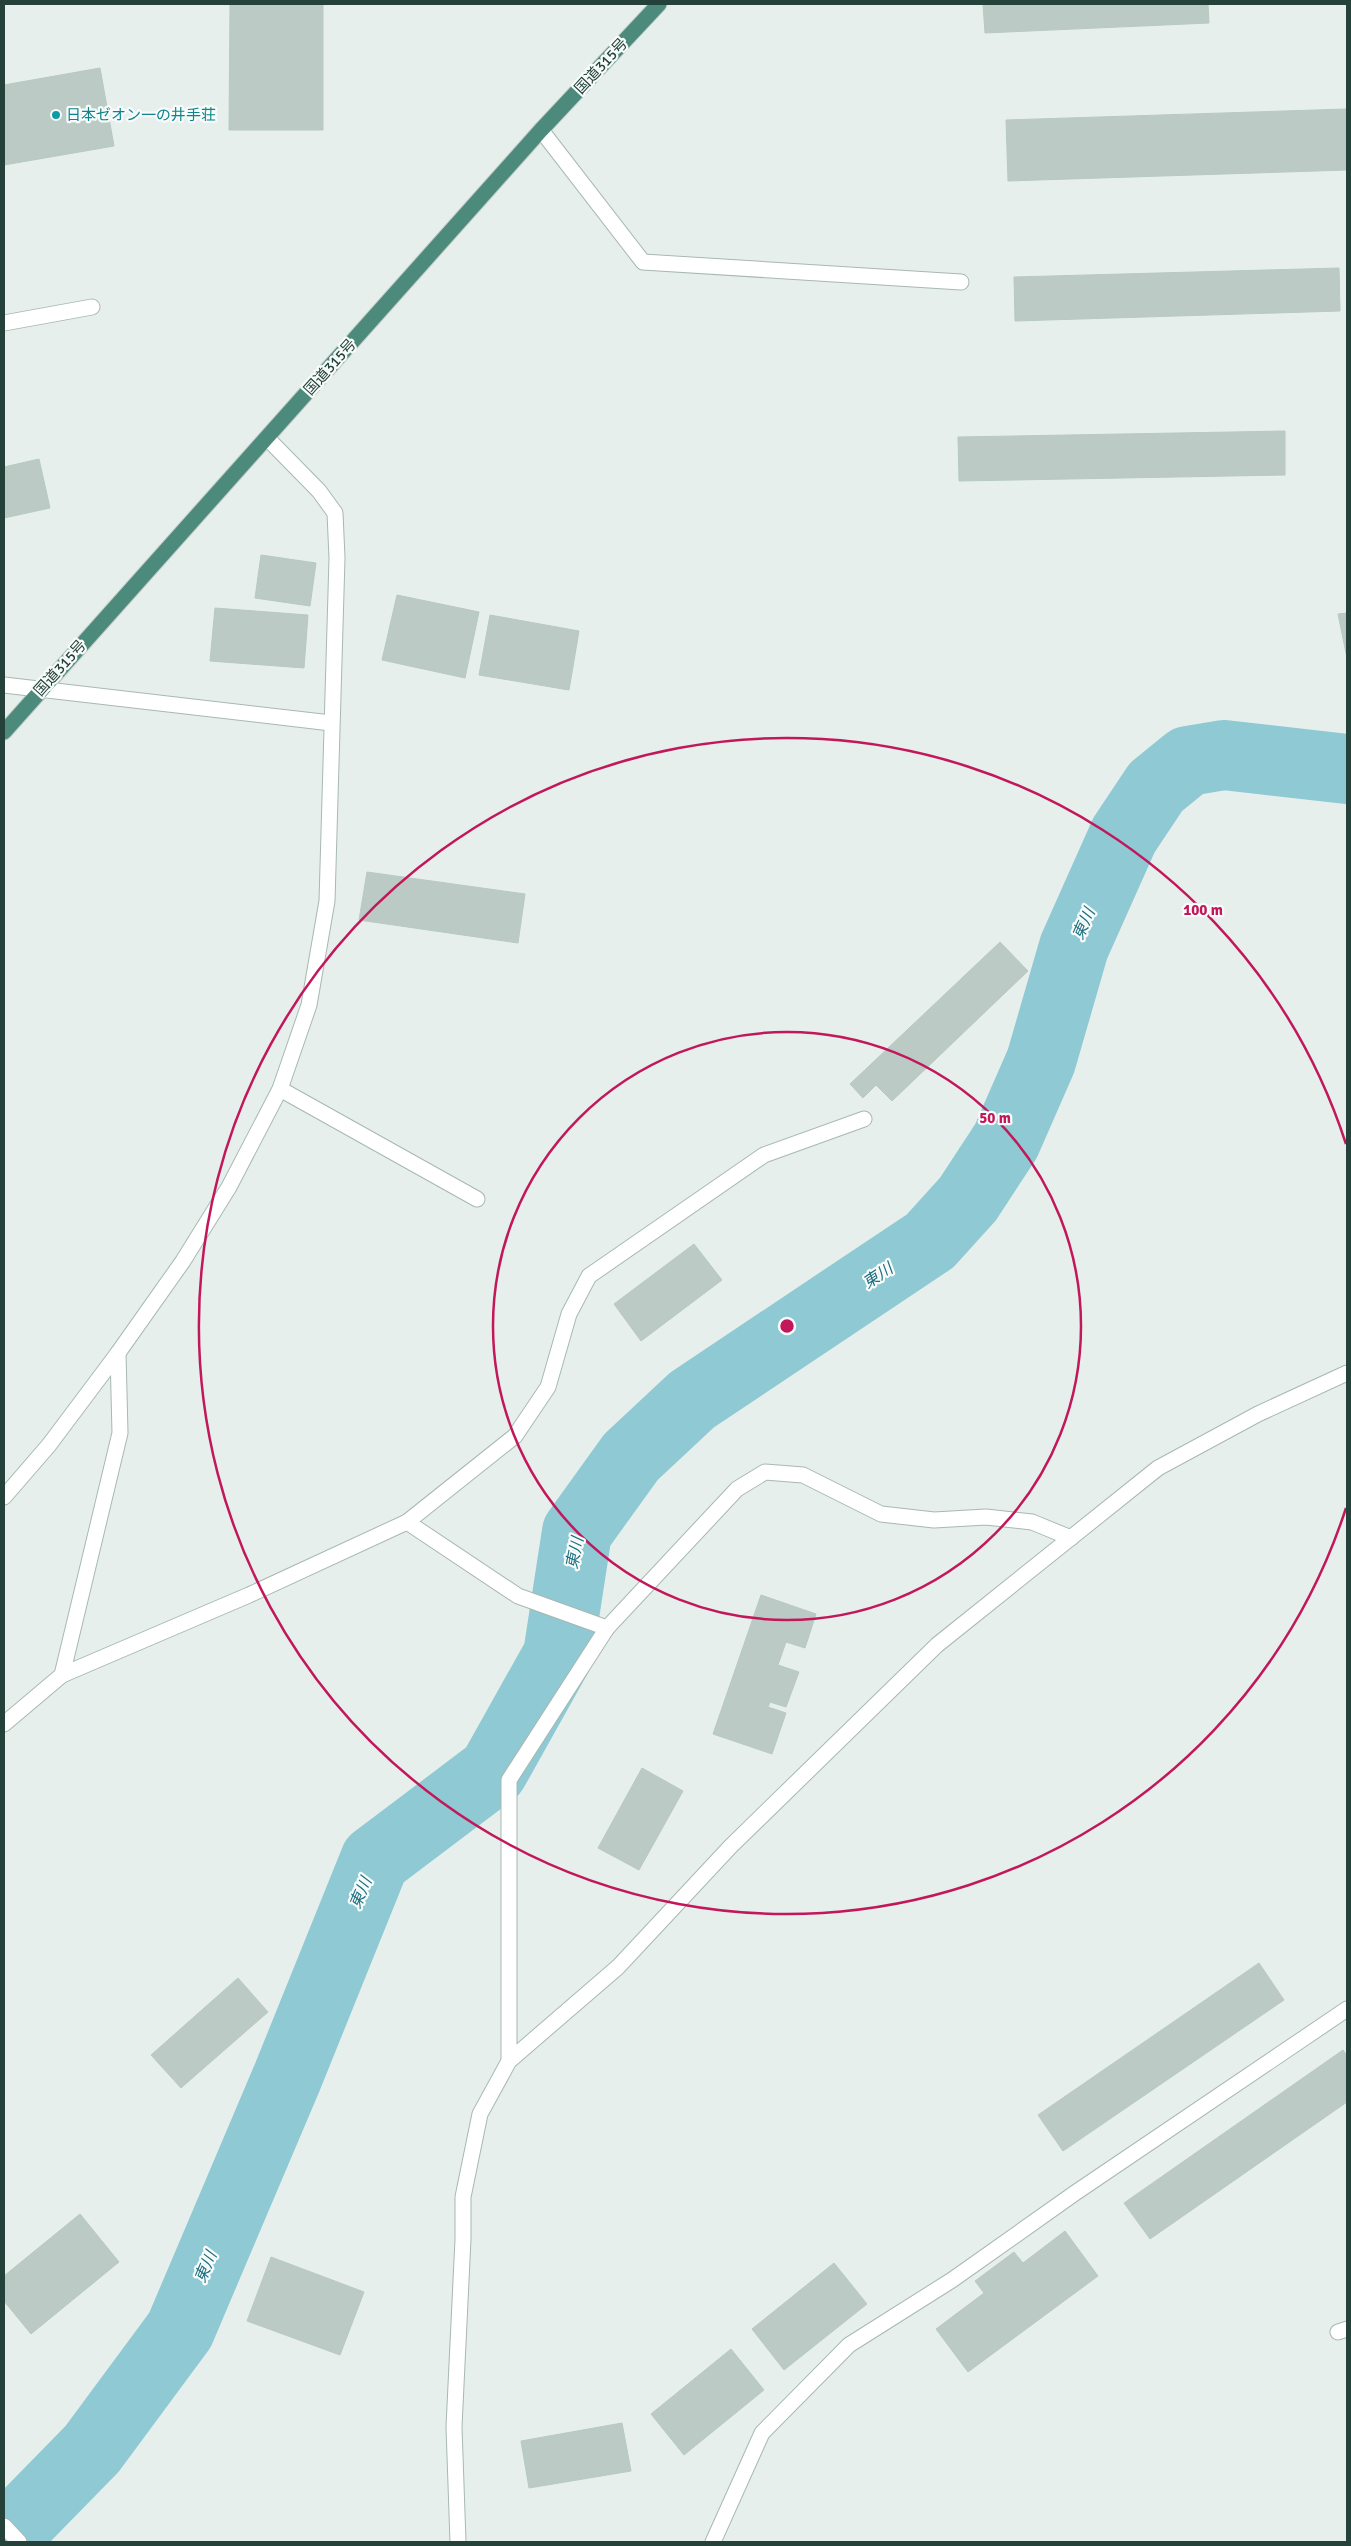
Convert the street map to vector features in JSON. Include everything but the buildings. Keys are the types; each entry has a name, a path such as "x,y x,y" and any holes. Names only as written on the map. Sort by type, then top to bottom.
{"highway":[{"name":"国道315号","path":"4,732 41,688 541,130 659,4"}],"street":[{"path":"541,130 644,262 961,282"},
{"path":"4,323 92,307"},
{"path":"4,1497 49,1445 118,1353 183,1261 229,1187 280,1089 309,1005 327,901 337,558 335,513 319,491 267,438"},
{"path":"4,685 331,723"},
{"path":"280,1089 477,1199"},
{"path":"4,1724 62,1674 249,1595 407,1522 515,1436 548,1387 569,1314 589,1276 764,1155 864,1119"},
{"path":"62,1674 120,1433 118,1353"},
{"path":"458,2542 454,2427 463,2239 463,2196 480,2114 510,2061 618,1967 731,1846 937,1645 1158,1468 1258,1414 1347,1373"},
{"path":"510,2061 509,1780 607,1628 738,1489 765,1472 803,1475 881,1514 934,1520 986,1517 1032,1522 1071,1538"},
{"path":"407,1522 518,1596 607,1628"},
{"path":"713,2542 762,2433 849,2345 952,2280 1075,2193 1347,2009"},
{"path":"4,2526 19,2542"}],"waterway":[{"name":"東川","path":"4,2539 92,2449 180,2330 287,2078 375,1860 493,1771 558,1655 577,1532 631,1457 692,1400 930,1241 968,1199 1006,1141 1041,1061 1074,947 1124,835 1156,787 1188,761 1224,755 1347,769"}],"place":[{"name":"日本ゼオン一の井手荘","path":"56,115"}]}
